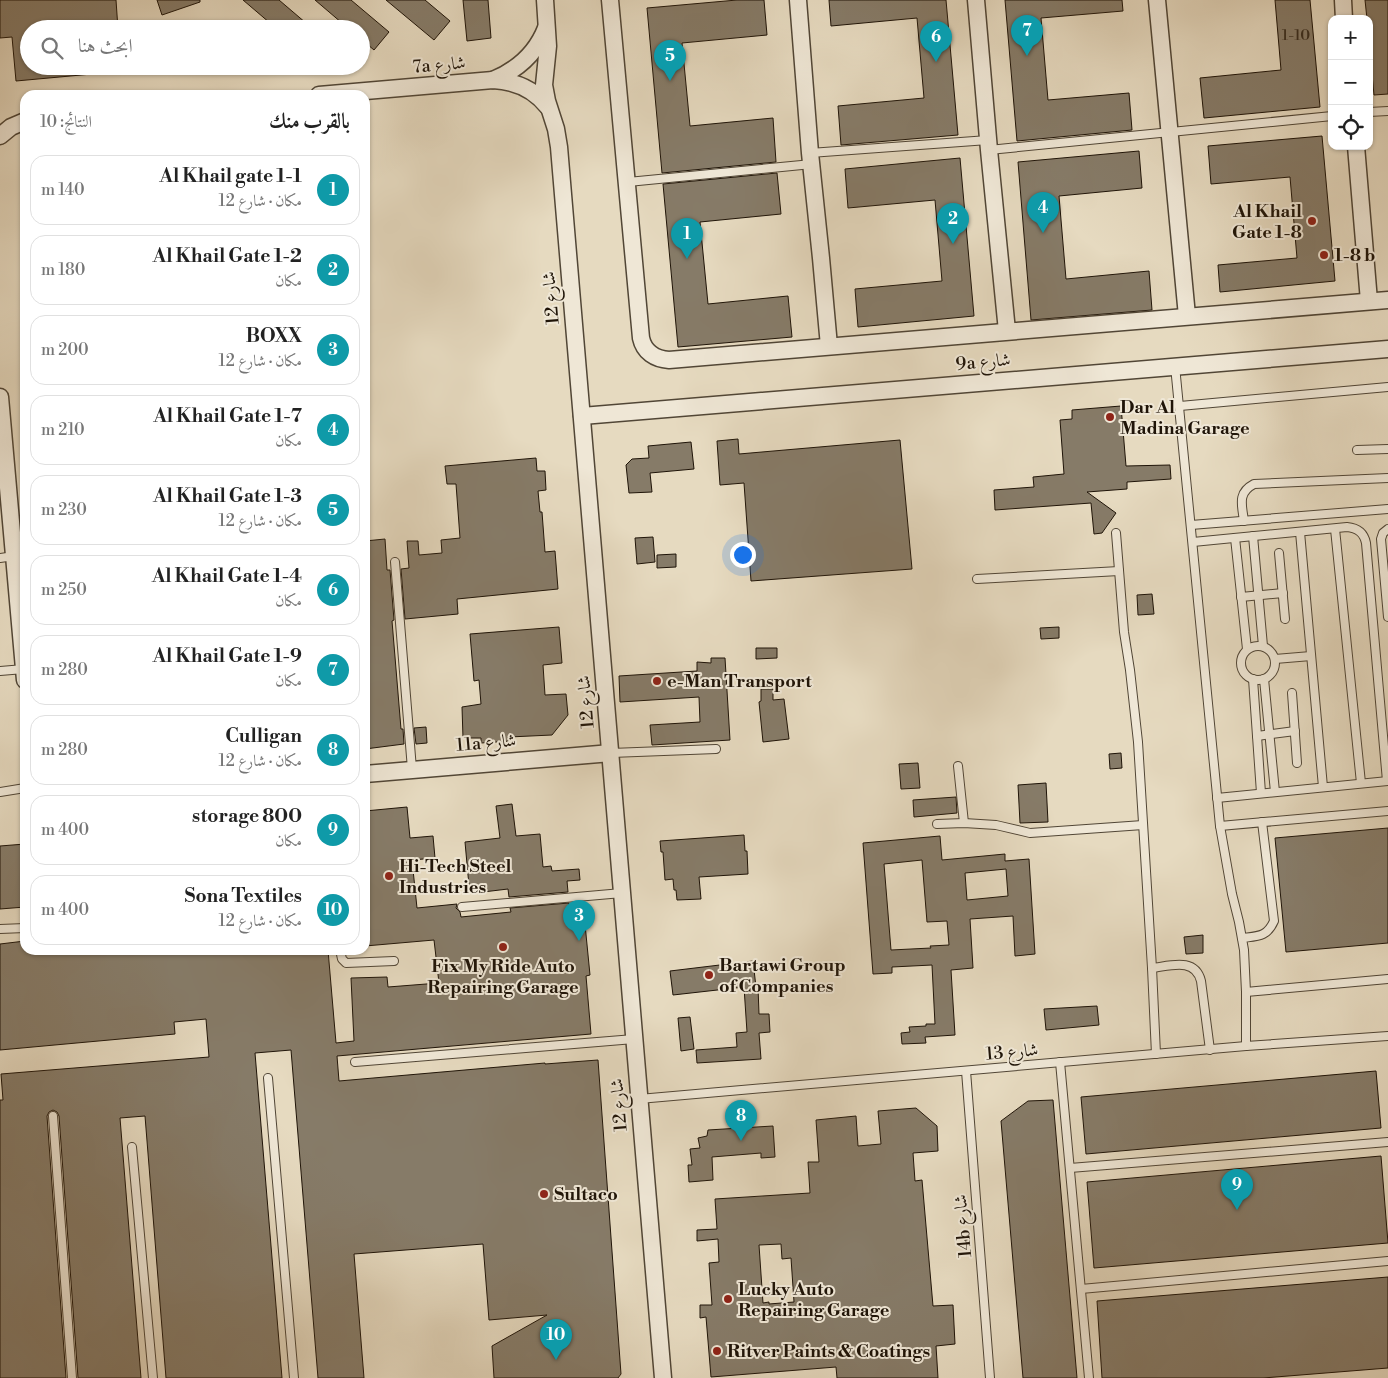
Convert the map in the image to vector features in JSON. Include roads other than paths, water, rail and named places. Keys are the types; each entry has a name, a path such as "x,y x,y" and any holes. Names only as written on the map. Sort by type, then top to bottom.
{"street":[{"name":"شارع 12","path":"545,0 548,46 544,85 558,138 663,1378"},
{"path":"610,0 641,338 642,344 651,354 662,360 1388,300"},
{"path":"798,0 829,346"},
{"path":"976,0 1007,331"},
{"path":"1343,0 1344,15"},
{"path":"1158,8 1187,316"},
{"name":"شارع 12","path":"493,80 514,70 527,58 538,45 547,24"},
{"name":"7a شارع","path":"370,91 493,80 515,83 526,88 540,98 551,111"},
{"path":"1,134 20,123"},
{"path":"1356,150 1369,301"},
{"name":"9a شارع","path":"582,416 1388,349"},
{"path":"0,397 7,557 20,596"},
{"name":"11a شارع","path":"370,773 611,753"}],"lane":[{"path":"1373,112 1388,111"},
{"path":"628,182 811,158 1170,133 1328,116"},
{"path":"1175,366 1220,826 1242,938 1246,992 1246,1046"},
{"path":"1180,406 1388,387"},
{"path":"1357,450 1388,449"},
{"path":"1244,521 1242,498 1246,490 1254,484 1388,478"},
{"path":"1191,525 1388,510"},
{"path":"1193,542 1348,528 1362,533 1366,543 1388,781 1217,798"},
{"path":"1335,529 1360,783"},
{"path":"1388,529 1383,532 1381,539 1388,617"},
{"path":"1300,532 1323,787"},
{"path":"1116,533 1124,632 1135,709 1156,1054"},
{"path":"1253,536 1263,646"},
{"path":"1234,538 1247,649"},
{"path":"1279,553 1285,619"},
{"path":"395,562 412,769"},
{"path":"976,579 1119,571"},
{"path":"1241,597 1283,593"},
{"path":"1252,646 1263,646 1269,649 1275,659 1275,665 1269,676 1264,679 1253,679 1243,672 1241,660 1247,649 1252,646"},
{"path":"1275,659 1311,656"},
{"path":"0,671 20,674"},
{"path":"1253,679 1261,793"},
{"path":"1264,679 1275,792"},
{"path":"1292,694 1298,763"},
{"path":"1257,736 1295,731"},
{"path":"611,753 716,749"},
{"path":"958,766 964,822"},
{"path":"0,792 20,789"},
{"path":"1220,826 1388,811"},
{"path":"937,824 964,822 1003,826 1030,833 1143,825"},
{"path":"1242,938 1261,936 1271,927 1274,921 1262,822"},
{"path":"462,907 622,893"},
{"path":"0,929 20,928"},
{"path":"341,955 346,963 394,962"},
{"path":"1152,968 1185,965 1194,968 1198,972 1202,981 1210,1050"},
{"path":"1246,992 1388,979"},
{"name":"شارع 13","path":"639,1099 1246,1046 1388,1036"},
{"path":"356,1062 634,1040"},
{"path":"1060,1062 1089,1378"},
{"name":"14b شارع","path":"966,1071 990,1378"},
{"path":"268,1078 294,1378"},
{"path":"53,1116 72,1378"},
{"path":"1070,1168 1388,1142"},
{"path":"132,1147 153,1378"},
{"path":"1081,1288 1388,1261"}],"place":[{"name":"Al Khail Gate 1-9","path":"1027,56"},
{"name":"Al Khail Gate 1-4","path":"936,62"},
{"name":"Al Khail Gate 1-3","path":"670,81"},
{"name":"Al Khail Gate 1-8","path":"1312,221"},
{"name":"Al Khail Gate 1-7","path":"1043,233"},
{"name":"Al Khail Gate 1-2","path":"953,244"},
{"name":"1-8 b","path":"1324,255"},
{"name":"Al Khail gate 1-1","path":"687,259"},
{"name":"Dar Al Madina Garage","path":"1110,417"},
{"name":"e-Man Transport","path":"657,681"},
{"name":"Hi-Tech Steel Industries","path":"389,876"},
{"name":"BOXX","path":"579,941"},
{"name":"Fix My Ride Auto Repairing Garage","path":"503,947"},
{"name":"Bartawi Group of Companies","path":"709,975"},
{"name":"Culligan","path":"741,1141"},
{"name":"Sultaco","path":"544,1194"},
{"name":"800 storage","path":"1237,1210"},
{"name":"Lucky Auto Repairing Garage","path":"728,1299"},
{"name":"Ritver Paints & Coatings","path":"717,1351"},
{"name":"Sona Textiles","path":"556,1360"}]}
